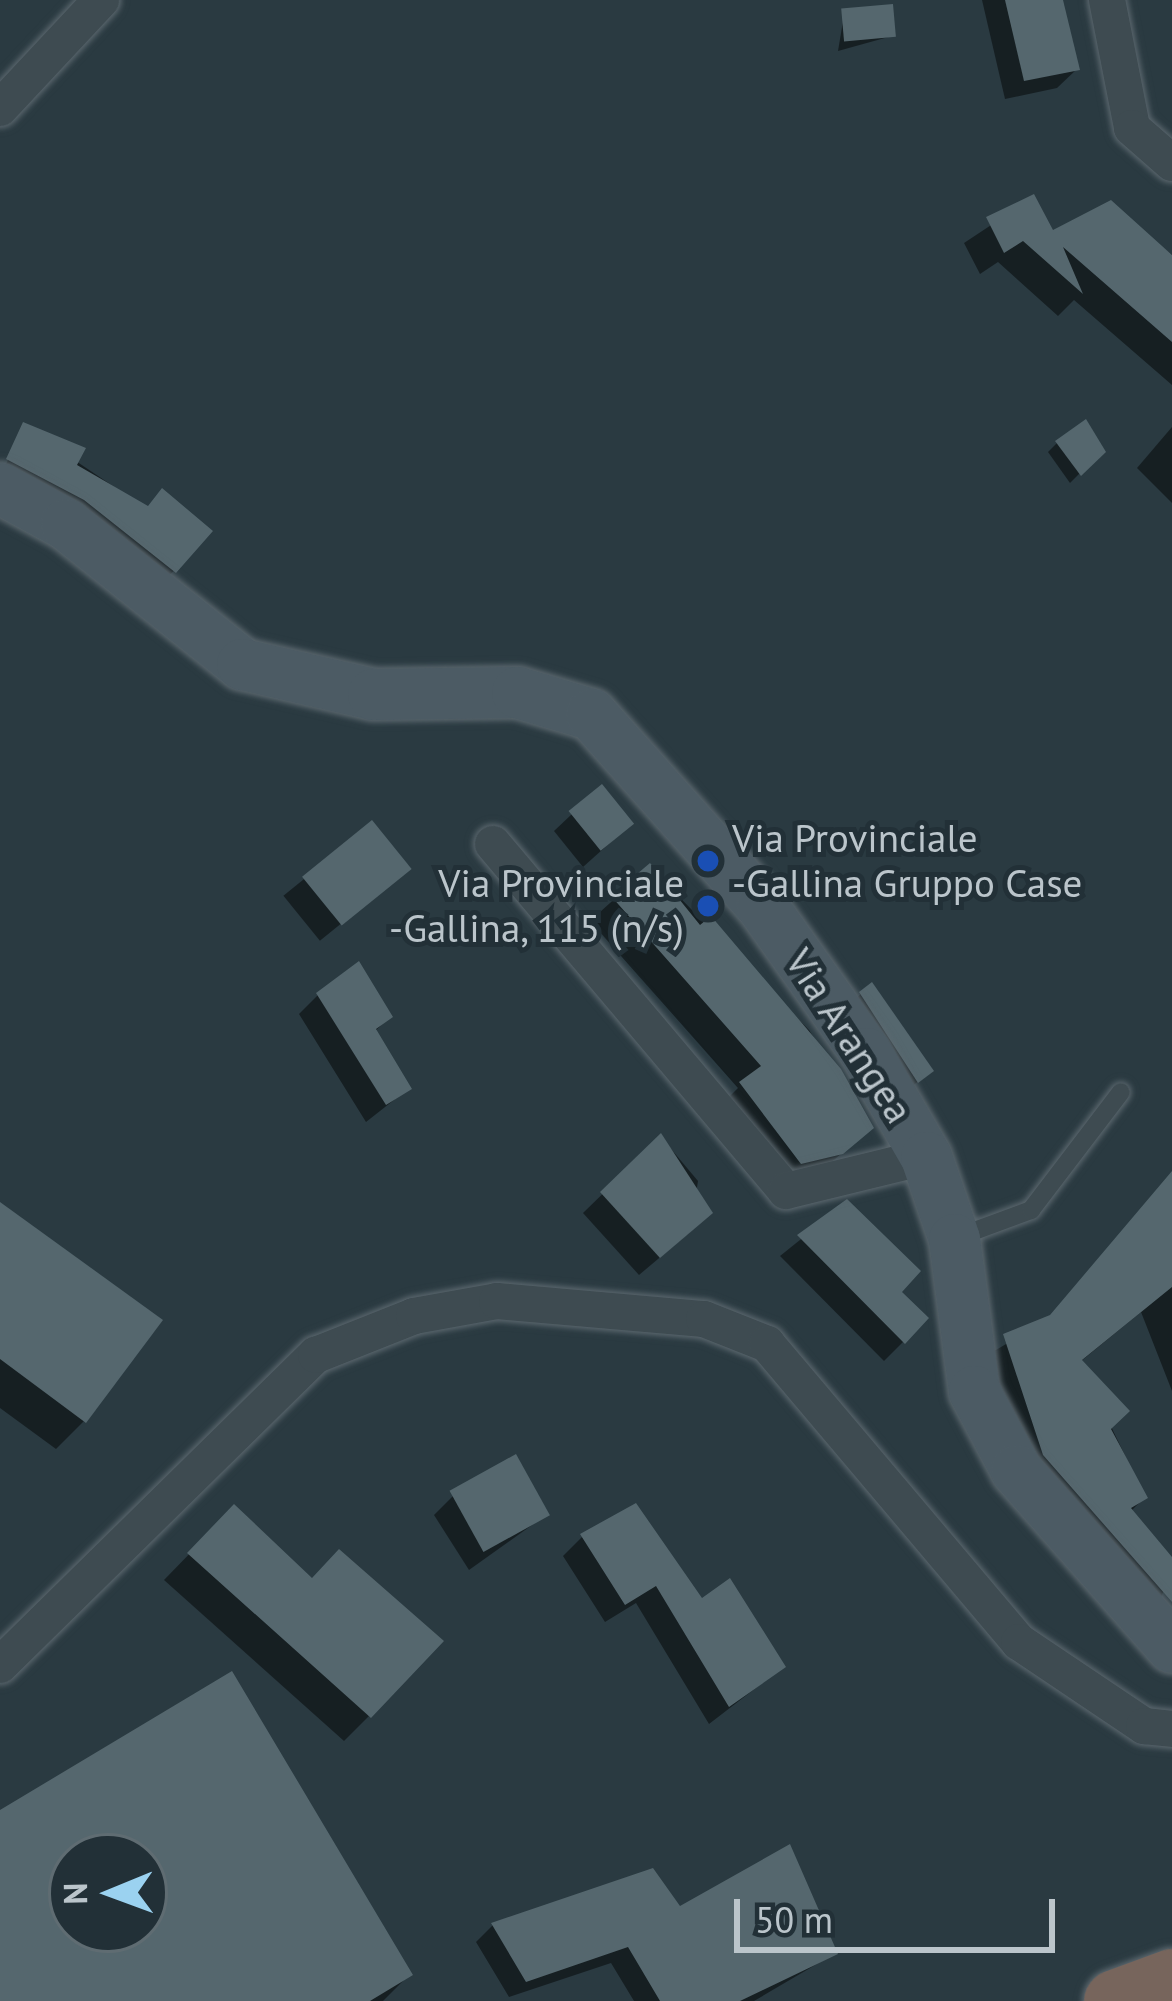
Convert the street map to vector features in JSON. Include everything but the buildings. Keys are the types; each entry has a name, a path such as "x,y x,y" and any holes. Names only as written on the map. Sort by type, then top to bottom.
{"highway":[{"path":"1115,2001 1172,1980"}],"street":[{"path":"0,108 101,0"},
{"path":"1107,0 1132,128 1172,163"},
{"name":"Via Arangea","path":"0,488 273,675 373,694 517,692 591,715 763,906 926,1157 953,1239 974,1391 1016,1470 1172,1647"},
{"path":"493,844 786,1191 926,1157"},
{"path":"0,1665 316,1355 414,1316 497,1300 704,1319 766,1344 1019,1642 1144,1726 1172,1729"}],"lane":[{"path":"953,1239 1031,1210 1120,1092"}],"place":[{"name":"Via Provinciale -Gallina Gruppo Case","path":"708,861"},
{"name":"Via Provinciale -Gallina, 115 (n/s)","path":"708,906"}]}
